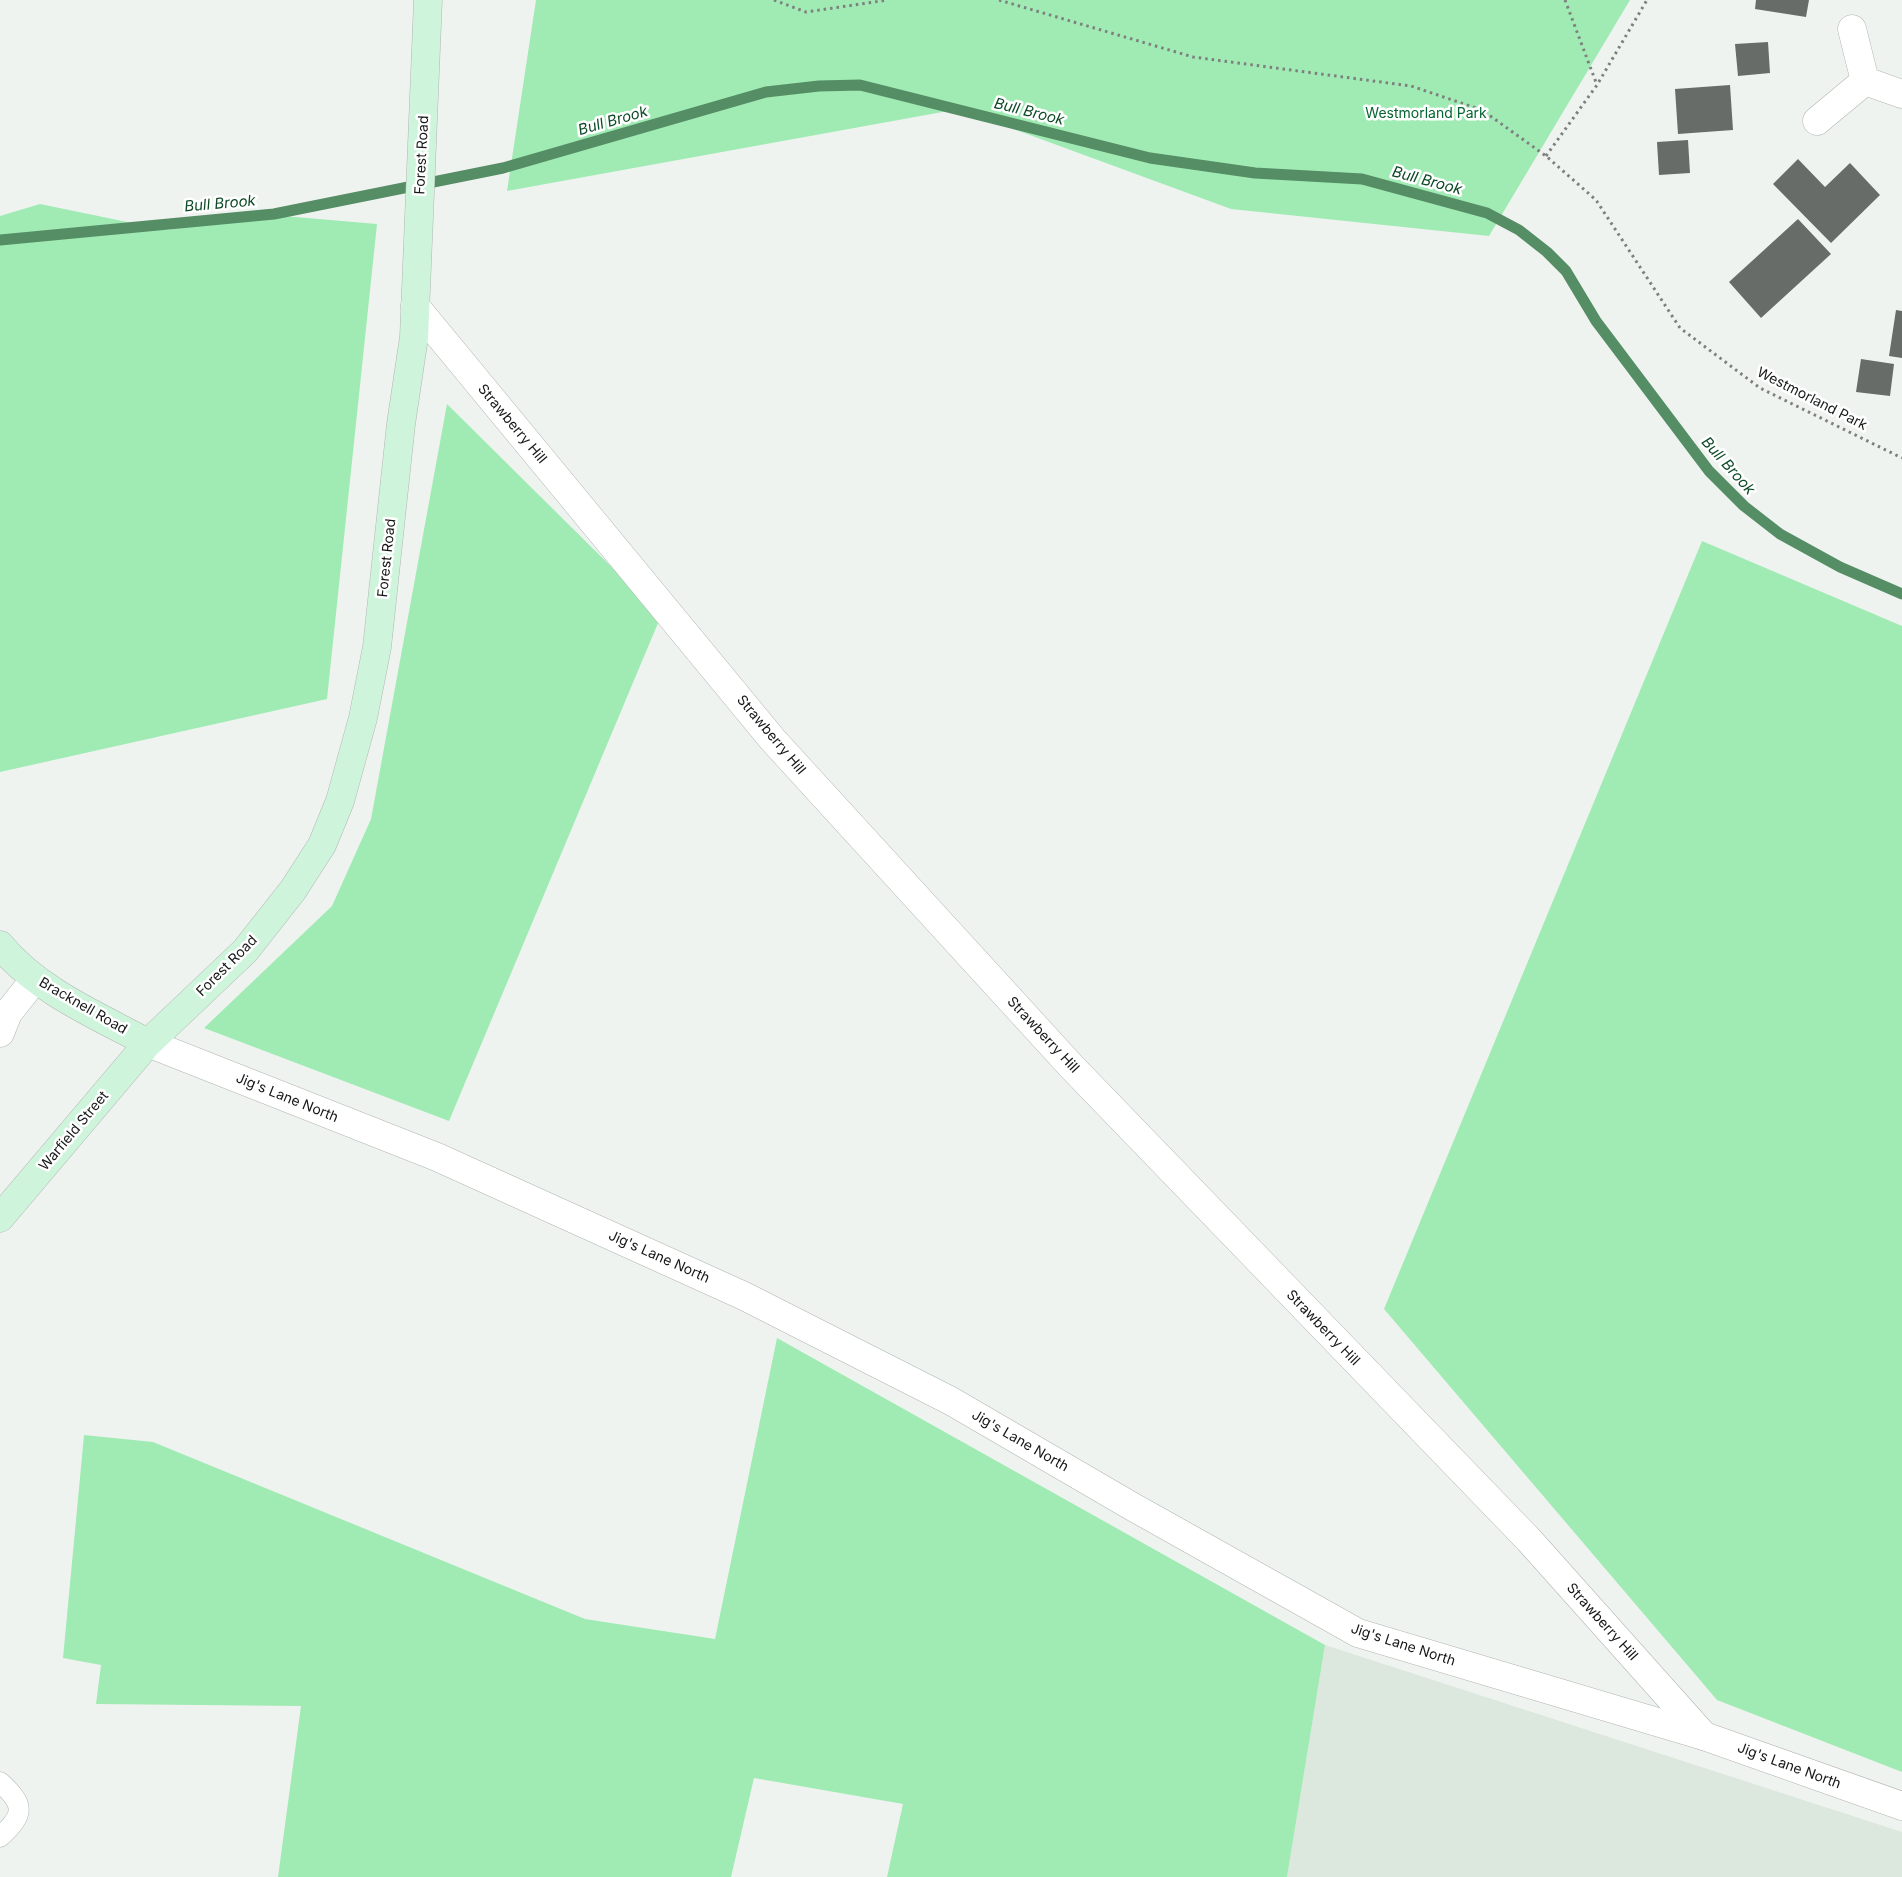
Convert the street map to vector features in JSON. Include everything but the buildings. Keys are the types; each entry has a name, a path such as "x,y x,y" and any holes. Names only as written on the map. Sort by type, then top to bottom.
{"main road":[{"name":"Forest Road","path":"148,1043 245,951 293,890 322,845 340,802 363,718 377,647 400,424 414,337 428,0"},
{"name":"Bracknell Road","path":"0,945 35,978 72,1002 148,1043"},
{"name":"Warfield Street","path":"0,1218 148,1043"}],"street":[{"path":"1852,29 1865,81"},
{"path":"1865,81 1902,94"},
{"path":"1817,120 1865,81"},
{"name":"Strawberry Hill","path":"415,306 773,740 1071,1066 1529,1540 1704,1736"},
{"path":"0,1033 8,1013 35,978"},
{"name":"Jig's Lane North","path":"148,1043 437,1157 744,1296 951,1401 1132,1507 1358,1633 1704,1736 1902,1806"}],"lane":[{"path":"0,1782 15,1796 19,1811 13,1825 0,1837"}],"path":[{"path":"774,0 806,12 888,0"},
{"name":"Westmorland Park","path":"999,0 1192,57 1411,86 1482,110 1546,156 1596,200 1680,328 1760,388 1902,458"},
{"path":"1565,0 1597,85"},
{"path":"1546,156 1597,85 1647,0"}],"shaded area":[{"path":"1325,1645 1902,1832 1902,1877 1287,1877"}],"green space":[{"name":"Westmorland Park","path":"536,0 1630,0 1489,236 1231,209 959,109 507,191"},
{"path":"40,204 166,230 272,215 377,224 327,699 0,772 0,216"},
{"path":"447,404 661,616 449,1121 204,1028 332,906 371,819"},
{"path":"1702,541 1902,626 1902,1772 1717,1700 1384,1309"},
{"path":"777,1338 1325,1645 1287,1877 887,1877 903,1804 754,1778 731,1877 278,1877 301,1706 96,1704 101,1665 63,1658 84,1435 153,1442 585,1619 715,1639"}],"waterway":[{"name":"Bull Brook","path":"0,240 274,214 503,168 766,92 819,86 860,85 1150,158 1255,173 1362,179 1487,213 1519,230 1547,252 1566,271 1596,321 1709,471 1744,506 1780,534 1840,567 1902,594"}]}
